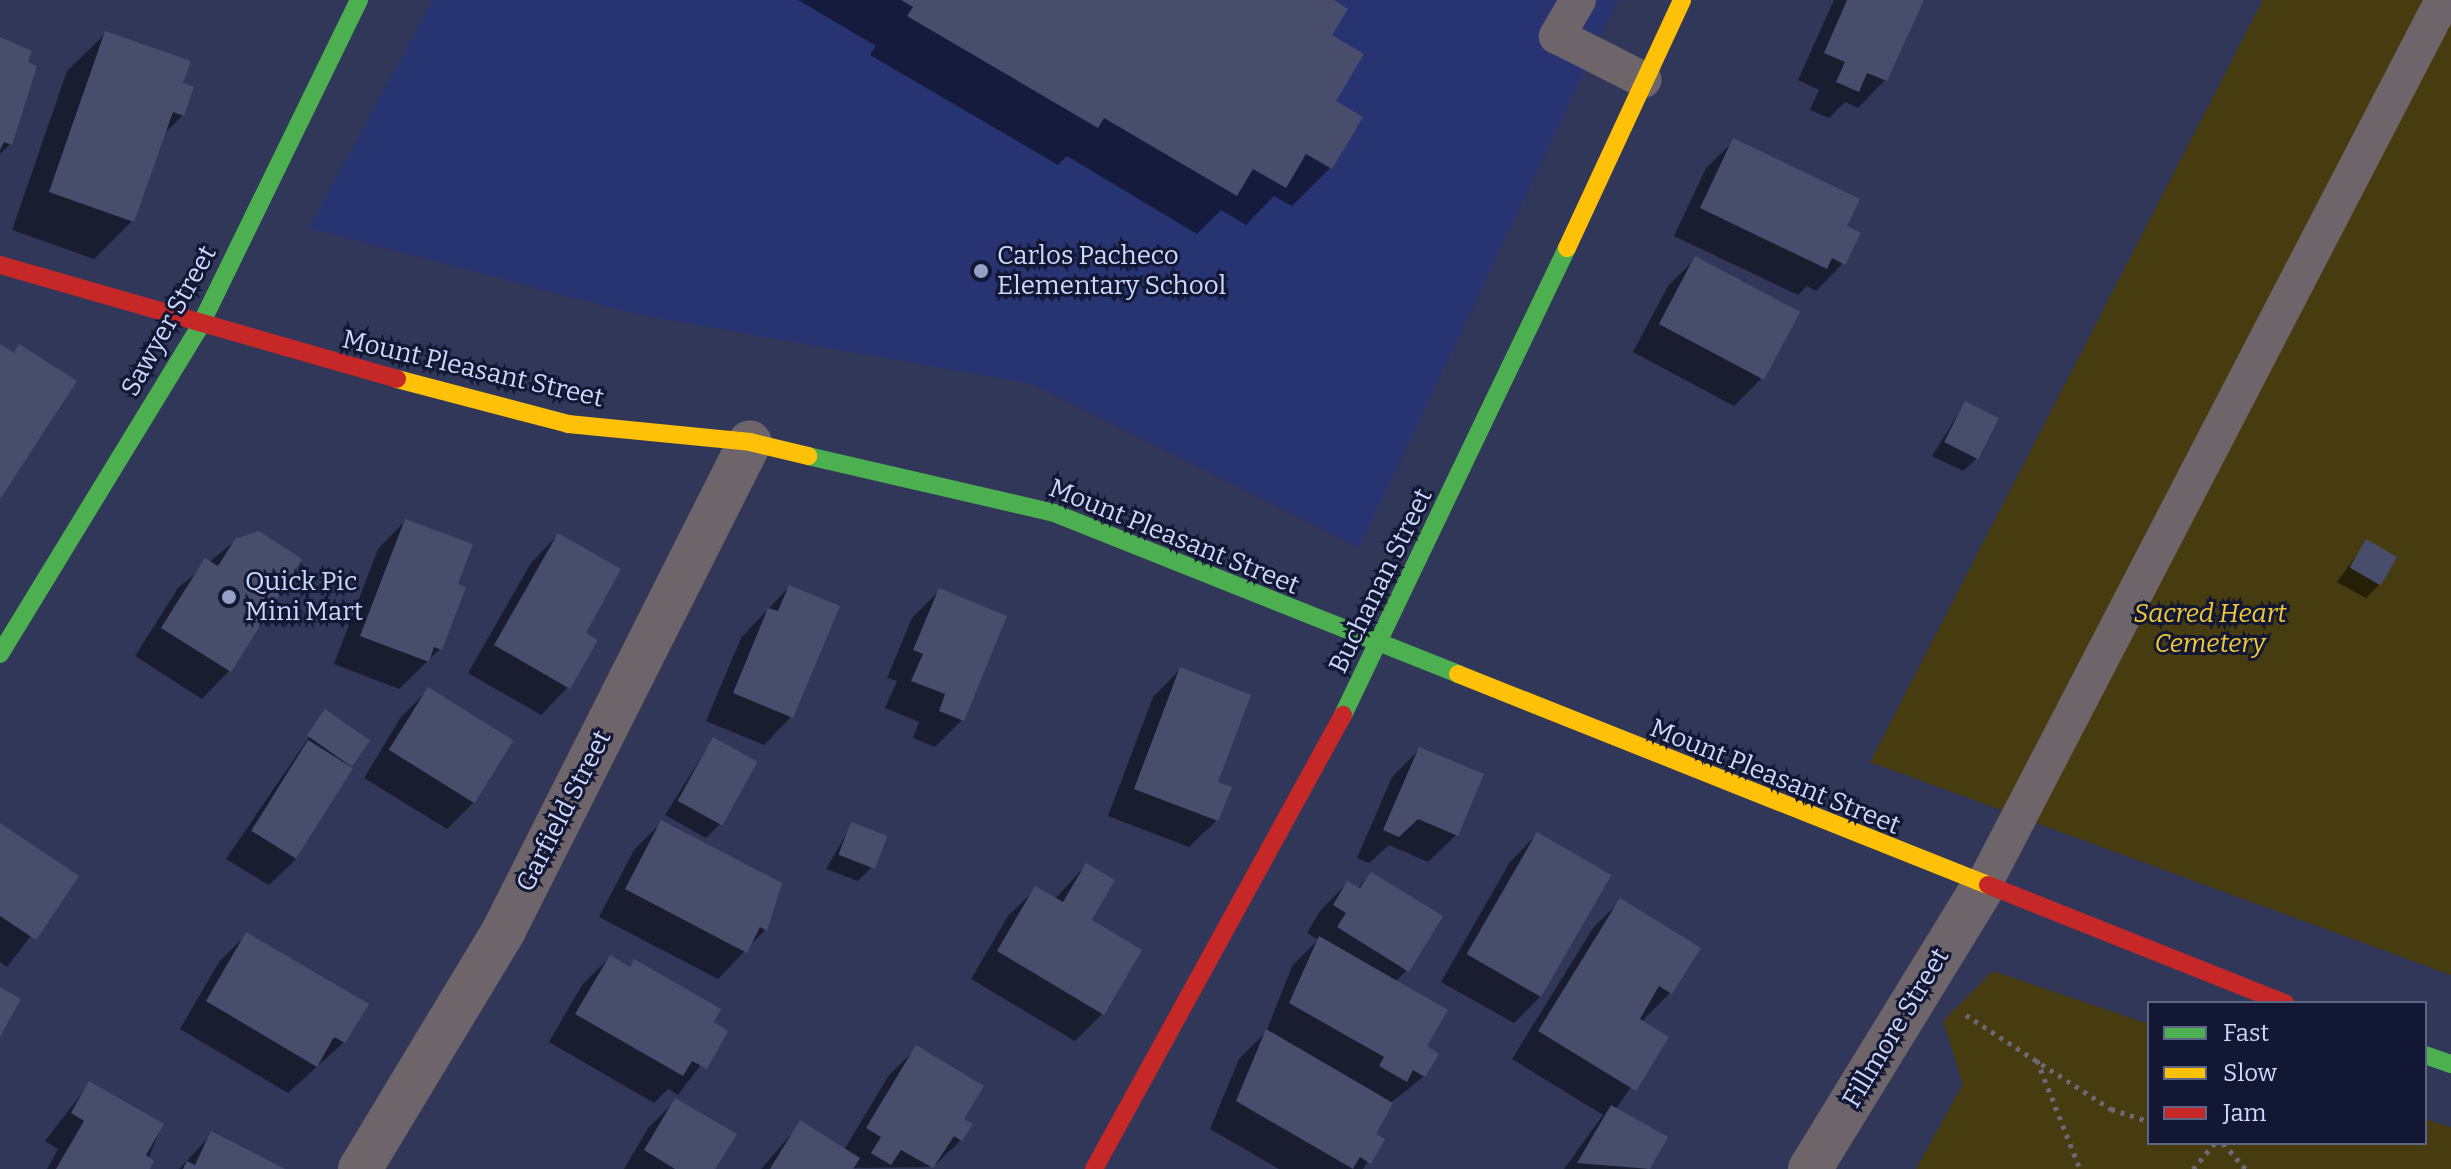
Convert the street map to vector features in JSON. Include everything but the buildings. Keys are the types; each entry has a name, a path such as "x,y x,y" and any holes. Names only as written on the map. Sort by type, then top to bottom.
{"main road":[{"name":"Sawyer Street","path":"0,654 199,328 359,0"},
{"name":"Buchanan Street","path":"1094,1169 1380,648 1682,0"},
{"name":"Mount Pleasant Street","path":"0,265 199,328 568,424 750,442 1054,513 1380,648 1982,888 2280,1001"},
{"path":"2427,1056 2451,1064"}],"street":[{"name":"Garfield Street","path":"360,1169 504,930 750,442"},
{"name":"Fillmore Street","path":"1810,1169 1982,888"}],"lane":[{"path":"1578,0 1557,36 1644,80"},
{"path":"1982,888 2443,0"}],"path":[{"path":"1918,992 2037,1060 2111,1109 2147,1120"},
{"path":"2037,1060 2080,1169"},
{"path":"2193,1169 2213,1145"},
{"path":"2225,1145 2246,1169"}],"shaded area":[{"name":"Carlos Pacheco Elementary School","path":"433,0 1618,0 1359,548 1033,384 636,314 309,228"}],"green space":[{"name":"Sacred Heart Cemetery","path":"2263,0 2451,0 2451,975 1870,762"},
{"path":"1993,971 2147,1023 2147,1145 2427,1145 2427,1120 2451,1127 2451,1169 1916,1169 1963,1084 1943,1021"}],"traffic: fast":[{"path":"0,654 199,328 359,0"},
{"path":"1343,715 1567,248"},
{"path":"808,456 1054,513 1458,674"},
{"path":"2427,1056 2451,1064"}],"traffic: slow":[{"path":"1567,248 1682,0"},
{"path":"397,379 568,424 750,442 808,456"},
{"path":"1458,674 1988,885"}],"traffic: jam":[{"path":"0,265 397,379"},
{"path":"1094,1169 1343,715"},
{"path":"1988,885 2280,1001"}],"place":[{"name":"Carlos Pacheco Elementary School","path":"981,271"},
{"name":"Quick Pic Mini Mart","path":"229,597"}]}
